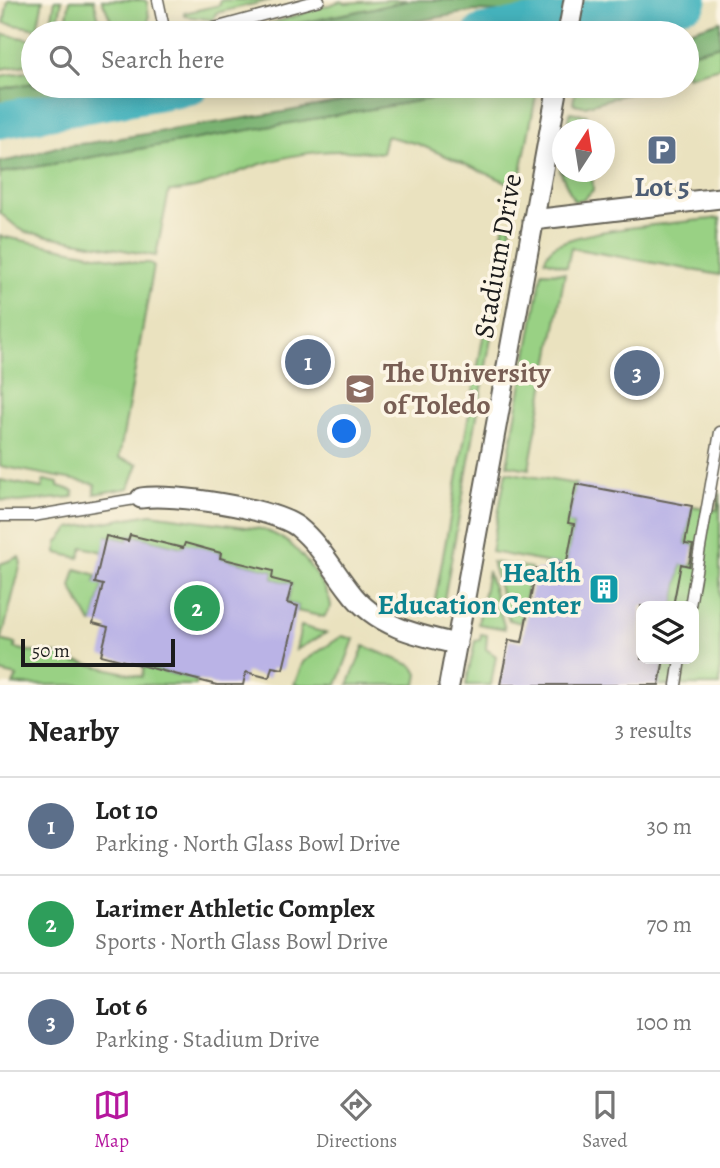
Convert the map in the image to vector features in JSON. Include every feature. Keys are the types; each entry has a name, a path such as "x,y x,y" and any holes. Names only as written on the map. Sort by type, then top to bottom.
{"street":[{"path":"570,21 574,0"},
{"name":"Stadium Drive","path":"449,685 556,98"},
{"path":"533,220 720,198"},
{"path":"141,498 183,498 285,519 310,539 354,597 368,610 404,631 457,644"}],"lane":[{"path":"158,0 162,21"},
{"path":"241,21 319,0"},
{"path":"691,601 720,432"},
{"path":"0,516 33,516 141,498"},
{"path":"676,685 679,664"}],"green space":[{"path":"8,0 43,0 39,21 21,21 21,26 4,23"},
{"path":"55,0 62,0 58,21 51,21"},
{"path":"70,0 94,0 99,21 66,21"},
{"path":"102,0 147,2 148,21 111,21"},
{"path":"271,0 216,13 213,20 184,16 184,13 220,5 220,1"},
{"path":"412,0 311,21 279,21 341,1"},
{"path":"412,0 554,0 553,6 501,12 475,11 418,21 311,21"},
{"path":"720,21 720,45 699,51 699,28"},
{"path":"3,34 21,38 21,66 0,69"},
{"path":"720,45 720,67 699,73 699,51"},
{"path":"21,73 21,85 0,89 0,76"},
{"path":"21,85 21,98 42,98 0,104 0,89"},
{"path":"358,98 434,98 0,173 0,162 59,146"},
{"path":"434,98 536,98 518,187 418,144 386,136 382,153 334,151 305,154 258,165 203,186 169,191 156,256 26,232 18,228 0,213 0,173"},
{"path":"574,98 612,98 585,106 573,104"},
{"path":"570,112 587,115 587,119 569,119"},
{"path":"565,182 593,182 593,190 584,199 574,201"},
{"path":"720,218 720,275 571,248 567,267 545,260 553,247 586,235"},
{"path":"504,223 511,227 442,611 433,611"},
{"path":"0,236 137,263 150,263 154,266 119,458 138,464 129,488 94,494 95,484 0,466"},
{"path":"542,272 565,273 529,469 507,465"},
{"path":"506,472 576,484 568,522 574,524 566,566 491,552"},
{"path":"0,480 42,488 44,480 58,483 58,486 74,491 73,497 18,502 0,500"},
{"path":"720,493 720,685 659,685 663,664 699,664 699,601 674,601 681,564 692,566 696,546 685,544 692,506 717,510"},
{"path":"151,514 261,529 276,535 290,544 309,564 326,592 331,607 324,617 297,611 298,606 287,603 292,584 272,579 273,571 220,558 221,553 185,544 183,548 130,535 128,541 107,536 103,552 83,547 79,558 57,553 57,543 70,528"},
{"path":"19,557 21,563 2,638 0,564"},
{"path":"492,562 531,568 521,623 509,620"},
{"path":"76,569 97,575 95,582 103,585 93,623 71,587"},
{"path":"488,571 505,629 478,624"},
{"path":"301,626 326,633 296,650"},
{"path":"481,634 487,635 486,649 496,656 491,685 466,685 475,641 480,640"},
{"path":"342,636 354,639 337,685 294,685 303,662"},
{"path":"0,640 16,644 15,648 46,655 47,652 75,659 75,663 142,677 144,666 197,680 196,685 13,685 17,676 0,672"},
{"path":"364,646 413,666 418,674 416,685 348,685"}],"building":[{"name":"Health Education Center","path":"576,484 692,506 685,544 693,545 689,566 681,564 674,601 636,601 636,664 663,664 659,685 500,685 509,640 522,642 536,569 546,571 548,562 566,566 574,524 568,523"},
{"path":"130,535 183,548 185,543 221,553 220,558 273,571 272,579 292,584 287,603 298,606 283,669 272,667 269,678 246,672 243,685 217,685 101,655 108,627 93,623 103,585 95,583 106,536 128,541"}],"waterway":[{"path":"567,21 627,15 689,0"},
{"path":"0,120 124,98"}],"place":[{"name":"Lot 5","path":"662,150"},
{"name":"Lot 10","path":"308,362"},
{"name":"Lot 6","path":"637,373"},
{"name":"The University of Toledo","path":"360,389"},
{"name":"Health Education Center","path":"604,589"},
{"name":"Larimer Athletic Complex","path":"197,608"}]}
